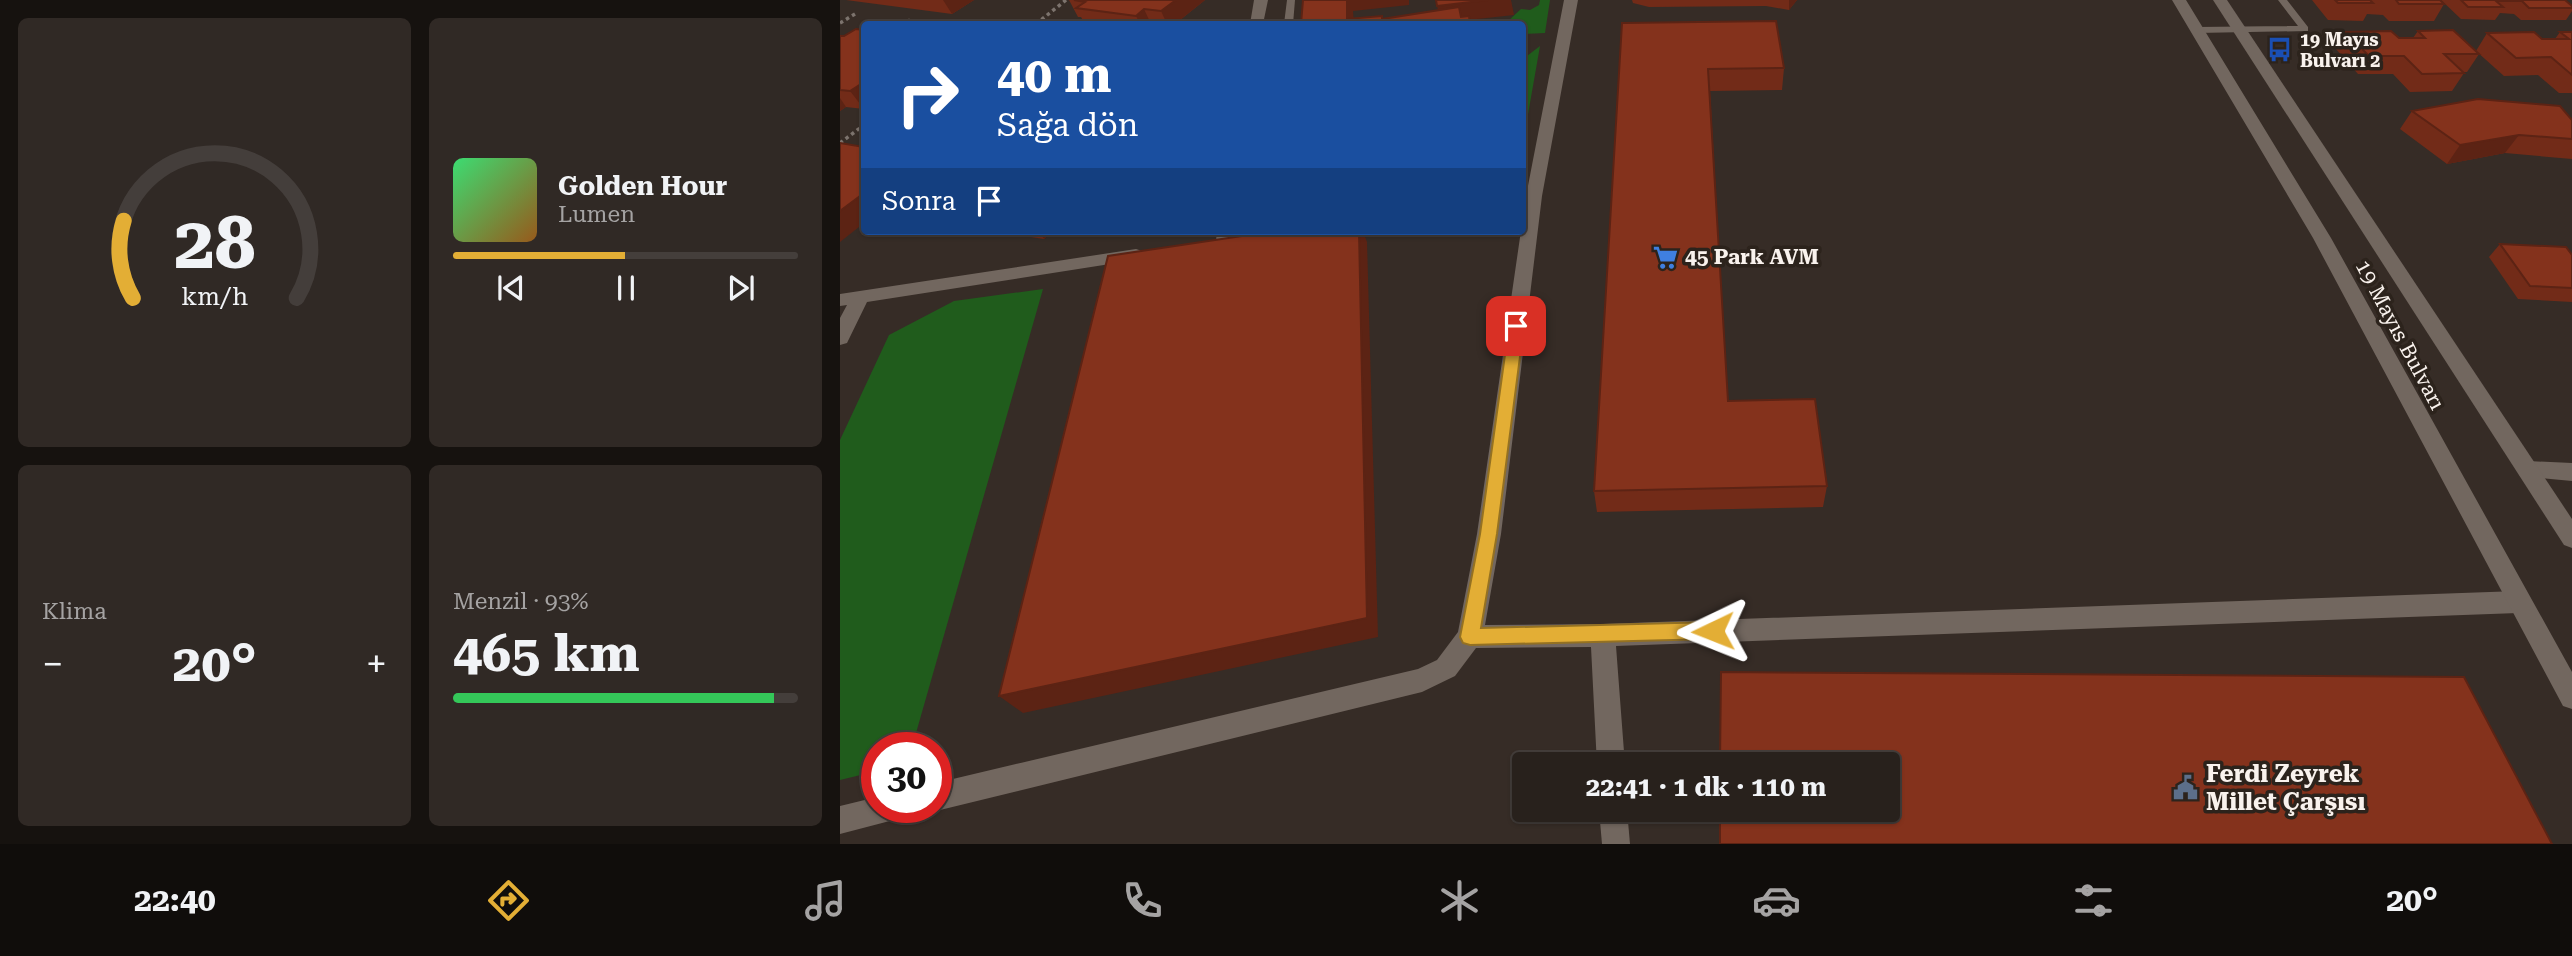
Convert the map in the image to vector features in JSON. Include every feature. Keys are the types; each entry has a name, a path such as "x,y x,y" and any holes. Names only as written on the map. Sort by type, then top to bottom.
{"street":[{"path":"1258,21 1261,0"},
{"path":"1528,197 1571,0"},
{"name":"19 Mayıs Bulvarı","path":"2179,0 2322,239 2572,697"},
{"name":"19 Mayıs Bulvarı","path":"2220,0 2572,538"},
{"path":"952,793 1422,680 1446,668 1470,637 1489,534 1524,235"},
{"path":"1221,239 1248,238"},
{"path":"840,300 1157,251"},
{"path":"840,338 860,296"},
{"path":"2528,470 2572,472"},
{"path":"1470,637 1603,635 2518,602"},
{"path":"1603,635 1610,752"},
{"path":"840,820 861,815"},
{"path":"1615,822 1616,844"}],"lane":[{"path":"1289,21 1291,0"},
{"path":"2197,30 2305,29 2282,0"}],"path":[{"path":"1040,21 1066,0"},
{"path":"840,23 855,14"},
{"path":"840,143 861,127"}],"green space":[{"path":"1540,0 1550,0 1545,33 1526,34 1526,21 1508,21 1521,9 1530,10 1539,5"},
{"path":"1540,46 1526,126 1526,57"},
{"path":"1043,289 916,732 861,732 861,775 840,780 840,440 889,335 954,301"}],"building":[{"path":"1074,0 1176,0 1161,11 1144,9 1136,16 1076,8 1085,2"},
{"path":"1303,0 1347,0 1347,19 1382,16 1382,19 1459,7 1461,17 1469,16 1470,21 1301,21"},
{"path":"1436,0 1488,0 1437,6"},
{"path":"2335,0 2370,0 2373,3 2338,3"},
{"path":"2396,0 2440,0 2444,4 2399,4"},
{"path":"2461,0 2565,0 2572,8 2529,8 2522,1 2496,1 2503,7 2468,7"},
{"name":"45 Park AVM","path":"1776,21 1784,68 1708,69 1728,401 1815,399 1827,486 1594,491 1622,23"},
{"path":"856,29 861,30 861,84 850,91 840,90 840,36"},
{"path":"2453,30 2479,54 2444,54 2464,73 2422,74 2404,56 2369,56 2345,32 2391,31 2399,38 2425,38 2418,31"},
{"path":"2534,32 2542,39 2569,39 2560,32 2572,32 2572,75 2551,57 2516,58 2487,33"},
{"path":"2478,99 2560,106 2572,120 2572,139 2519,135 2460,145 2412,111"},
{"path":"840,143 861,146 861,195 840,211"},
{"path":"1248,235 1359,235 1367,618 999,696 1108,256"},
{"path":"2500,244 2566,247 2572,255 2572,288 2530,286"},
{"name":"Ferdi Zeyrek Millet Çarşısı","path":"1721,672 2464,677 2552,844 1720,844 1720,822 1900,822 1900,752 1720,752"}],"place":[{"name":"19 Mayıs Bulvarı 2","path":"2280,49"},
{"name":"45 Park AVM","path":"1665,257"},
{"name":"Ferdi Zeyrek Millet Çarşısı","path":"2186,788"}],"route":[{"path":"1516,326 1489,534 1470,637 1713,631"}]}
